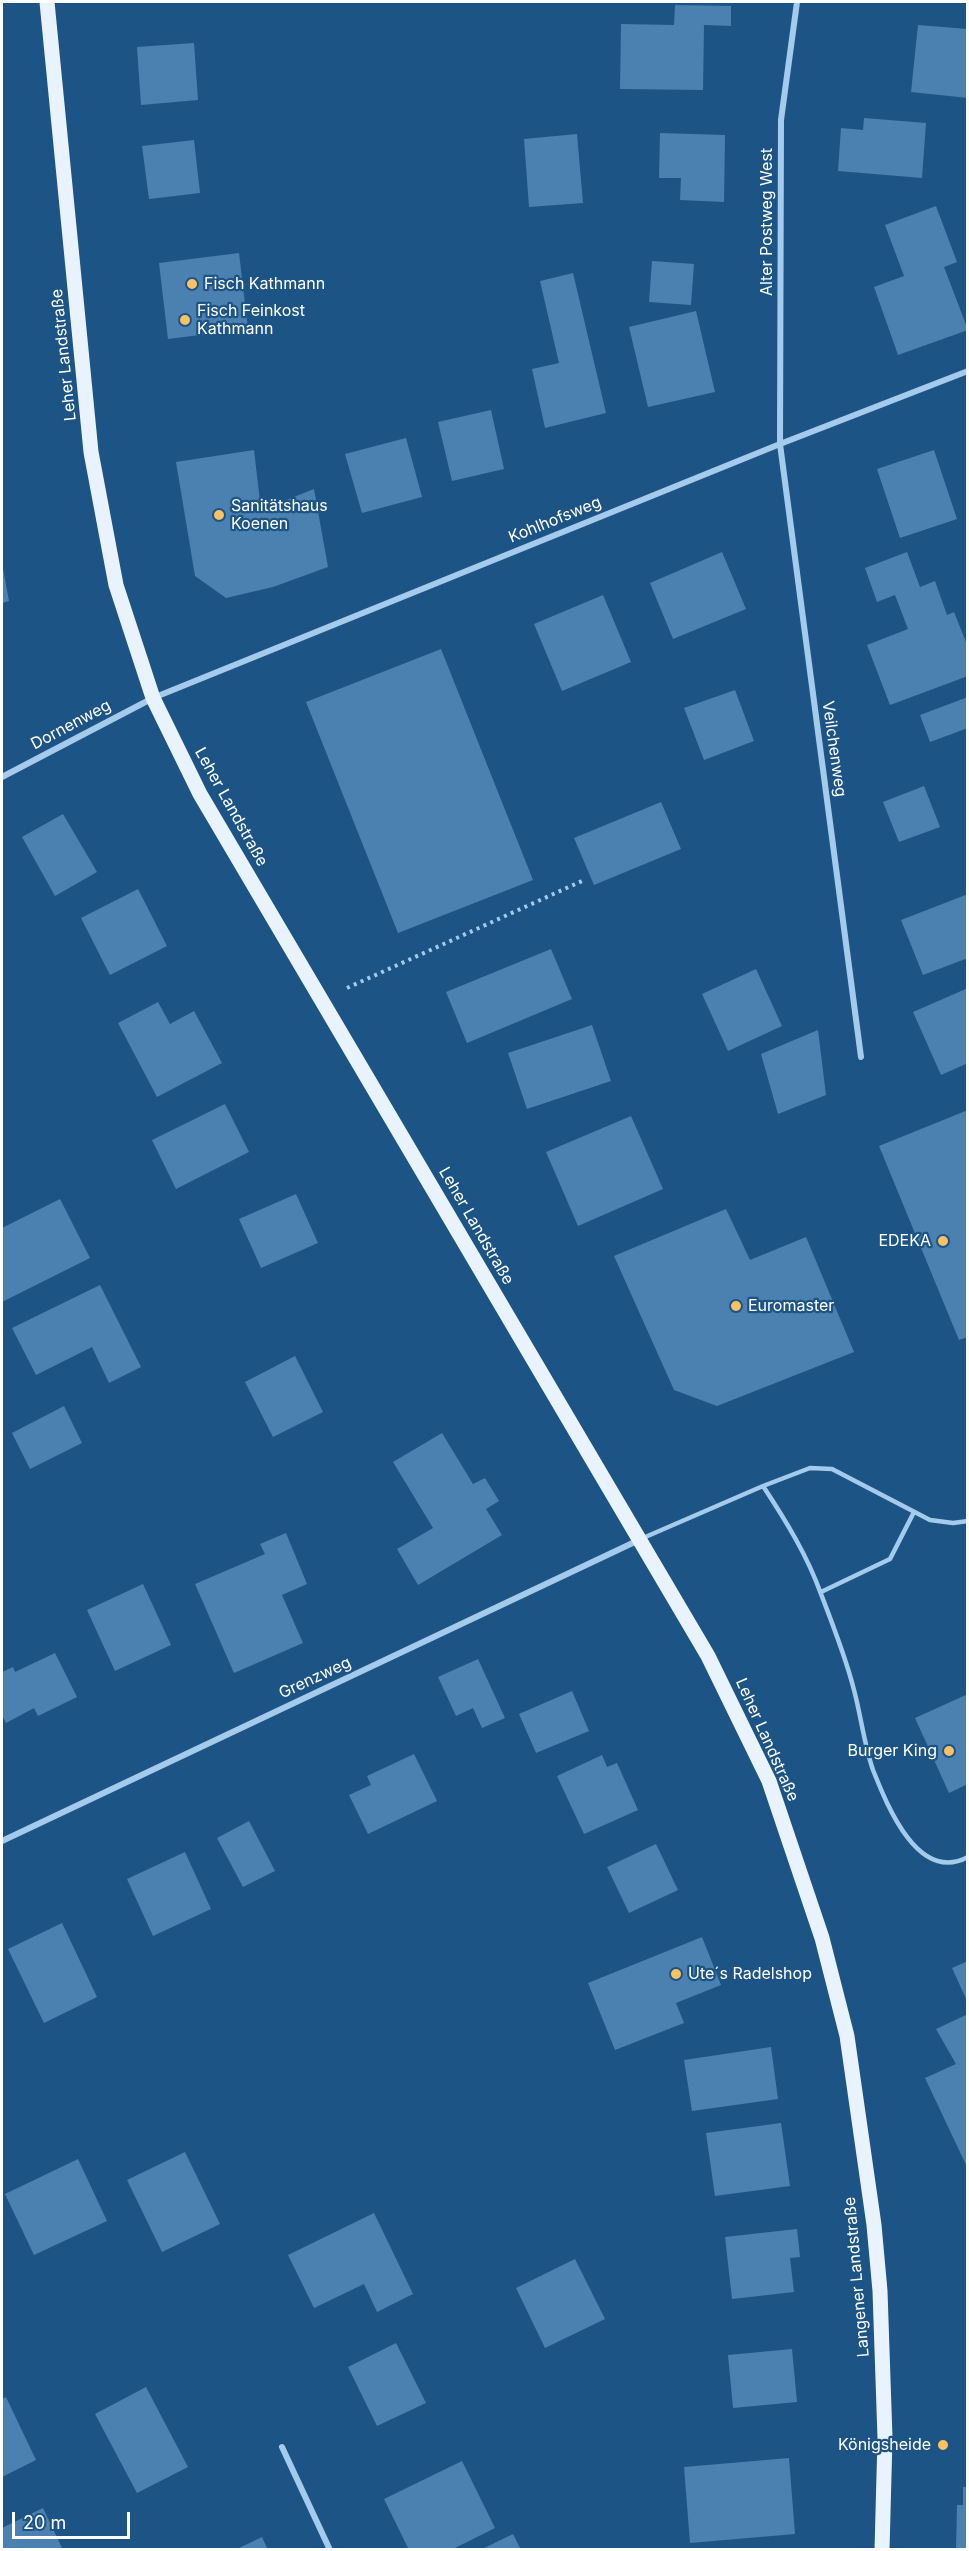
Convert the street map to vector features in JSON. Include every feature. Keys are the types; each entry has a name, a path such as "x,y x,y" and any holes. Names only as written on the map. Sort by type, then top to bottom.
{"main road":[{"name":"Leher Landstraße","path":"47,2 91,452 116,585 153,698 200,794 708,1656 769,1781 830,1968"},
{"name":"Langener Landstraße","path":"830,1968 847,2037 874,2225 880,2291 885,2438 882,2550"}],"street":[{"name":"Alter Postweg West","path":"780,444 781,120 797,2"},
{"name":"Kohlhofsweg","path":"153,698 780,444 968,371"},
{"name":"Veilchenweg","path":"780,444 861,1058"},
{"name":"Dornenweg","path":"2,777 153,698"},
{"name":"Grenzweg","path":"2,1840 641,1539"},
{"path":"282,2447 330,2550"}],"lane":[{"path":"641,1539 810,1468 832,1469 930,1520 953,1523 968,1521"},
{"path":"763,1486 799,1543 821,1592 854,1690 873,1769 897,1824 923,1855 939,1862 960,1861 968,1857"},
{"path":"821,1592 890,1559 914,1512"}],"path":[{"path":"322,1000 582,881"}],"building":[{"path":"675,5 731,6 731,26 704,25 703,90 620,89 621,24 674,25"},
{"path":"918,25 968,29 968,98 911,92"},
{"path":"194,43 198,100 141,105 137,47"},
{"path":"864,118 926,123 922,178 838,171 841,128 863,130"},
{"path":"660,133 725,135 724,202 680,200 681,178 659,178"},
{"path":"577,134 583,203 529,207 524,139"},
{"path":"194,140 200,193 149,199 142,146"},
{"path":"936,206 957,262 944,267 968,330 898,355 874,287 904,276 885,225"},
{"path":"239,253 248,329 168,339 159,263"},
{"path":"652,261 694,264 691,305 649,302"},
{"path":"573,273 606,413 545,428 532,369 559,363 540,281"},
{"path":"696,311 715,392 648,407 629,327"},
{"path":"491,410 504,469 452,481 438,422"},
{"path":"406,438 422,497 362,513 345,454"},
{"path":"254,450 261,510 314,489 328,567 273,587 226,598 195,576 176,462"},
{"path":"934,450 957,519 900,538 877,469"},
{"path":"722,552 746,609 673,639 650,583"},
{"path":"907,552 920,587 935,581 947,615 954,612 968,647 968,676 890,705 867,645 908,629 895,595 877,602 865,568"},
{"path":"2,563 9,601 2,603"},
{"path":"603,595 631,662 562,691 534,624"},
{"path":"441,649 533,880 398,933 306,702"},
{"path":"735,690 754,741 704,760 684,708"},
{"path":"968,697 968,728 930,742 920,715"},
{"path":"924,786 940,827 899,842 883,802"},
{"path":"661,802 681,849 594,885 574,838"},
{"path":"63,814 97,872 55,896 22,837"},
{"path":"138,889 167,946 110,975 81,918"},
{"path":"968,894 968,958 923,975 901,920"},
{"path":"551,949 572,999 467,1043 446,992"},
{"path":"756,969 782,1026 728,1051 702,994"},
{"path":"968,988 968,1063 941,1075 913,1012"},
{"path":"158,1002 170,1024 194,1011 222,1063 157,1097 118,1023"},
{"path":"592,1025 611,1081 527,1109 508,1053"},
{"path":"818,1030 826,1095 778,1114 761,1054"},
{"path":"225,1104 249,1152 176,1189 152,1140"},
{"name":"EDEKA","path":"968,1110 968,1337 959,1340 879,1146"},
{"path":"631,1116 663,1189 578,1226 546,1152"},
{"path":"296,1194 318,1243 261,1268 239,1219"},
{"path":"60,1199 90,1258 2,1302 2,1228"},
{"name":"Euromaster","path":"726,1209 750,1260 806,1237 854,1352 717,1406 674,1390 614,1256"},
{"path":"100,1285 141,1367 109,1383 92,1347 36,1375 12,1328"},
{"path":"295,1356 323,1412 273,1437 245,1382"},
{"path":"64,1406 82,1443 30,1469 12,1433"},
{"path":"442,1433 473,1484 485,1478 499,1501 486,1509 502,1535 418,1585 397,1549 433,1528 393,1462"},
{"path":"286,1533 307,1584 282,1595 303,1643 234,1673 195,1584 265,1554 260,1544"},
{"path":"143,1584 171,1645 115,1671 87,1610"},
{"path":"55,1653 77,1697 38,1716 34,1708 6,1723 2,1715 2,1672 13,1667 15,1672"},
{"path":"478,1659 505,1718 482,1728 473,1708 456,1716 438,1677"},
{"path":"572,1691 589,1731 536,1753 519,1714"},
{"name":"Burger King","path":"968,1694 968,1784 949,1793 915,1718"},
{"path":"414,1754 437,1801 368,1834 349,1795 371,1785 367,1776"},
{"path":"602,1755 607,1767 617,1763 638,1810 584,1834 557,1776"},
{"path":"249,1821 275,1871 243,1887 217,1838"},
{"path":"656,1844 678,1890 629,1913 607,1867"},
{"path":"185,1852 211,1909 153,1936 127,1879"},
{"path":"62,1923 97,1997 44,2023 8,1949"},
{"path":"702,1937 721,1985 676,2003 684,2023 615,2050 588,1983"},
{"path":"968,1961 968,2003 952,1968"},
{"path":"968,2014 968,2169 925,2078 956,2064 936,2029"},
{"path":"771,2047 778,2099 692,2111 684,2060"},
{"path":"781,2123 790,2186 715,2196 706,2133"},
{"path":"185,2152 220,2224 162,2252 127,2180"},
{"path":"78,2159 107,2221 34,2255 5,2194"},
{"path":"374,2213 413,2294 377,2312 364,2284 314,2308 288,2255"},
{"path":"797,2229 800,2257 790,2258 794,2292 732,2299 725,2237"},
{"path":"575,2259 605,2319 545,2348 516,2288"},
{"path":"396,2343 426,2403 377,2426 348,2367"},
{"path":"792,2349 797,2402 733,2408 728,2355"},
{"path":"146,2387 188,2467 137,2493 95,2414"},
{"path":"6,2397 36,2460 2,2477 2,2399"},
{"path":"789,2458 795,2534 690,2543 684,2467"},
{"path":"462,2461 495,2528 451,2550 409,2550 384,2499"},
{"path":"963,2487 968,2487 968,2550 956,2550 957,2505 963,2505"},
{"path":"43,2508 63,2550 2,2550 2,2528"},
{"path":"513,2534 521,2550 480,2550"},
{"path":"262,2537 268,2550 235,2550"}],"place":[{"name":"Fisch Kathmann","path":"192,284"},
{"name":"Fisch Feinkost Kathmann","path":"185,320"},
{"name":"Sanitätshaus Koenen","path":"219,515"},
{"name":"EDEKA","path":"943,1241"},
{"name":"Euromaster","path":"736,1306"},
{"name":"Burger King","path":"949,1751"},
{"name":"Ute´s Radelshop","path":"676,1974"},
{"name":"Königsheide","path":"943,2445"}]}
